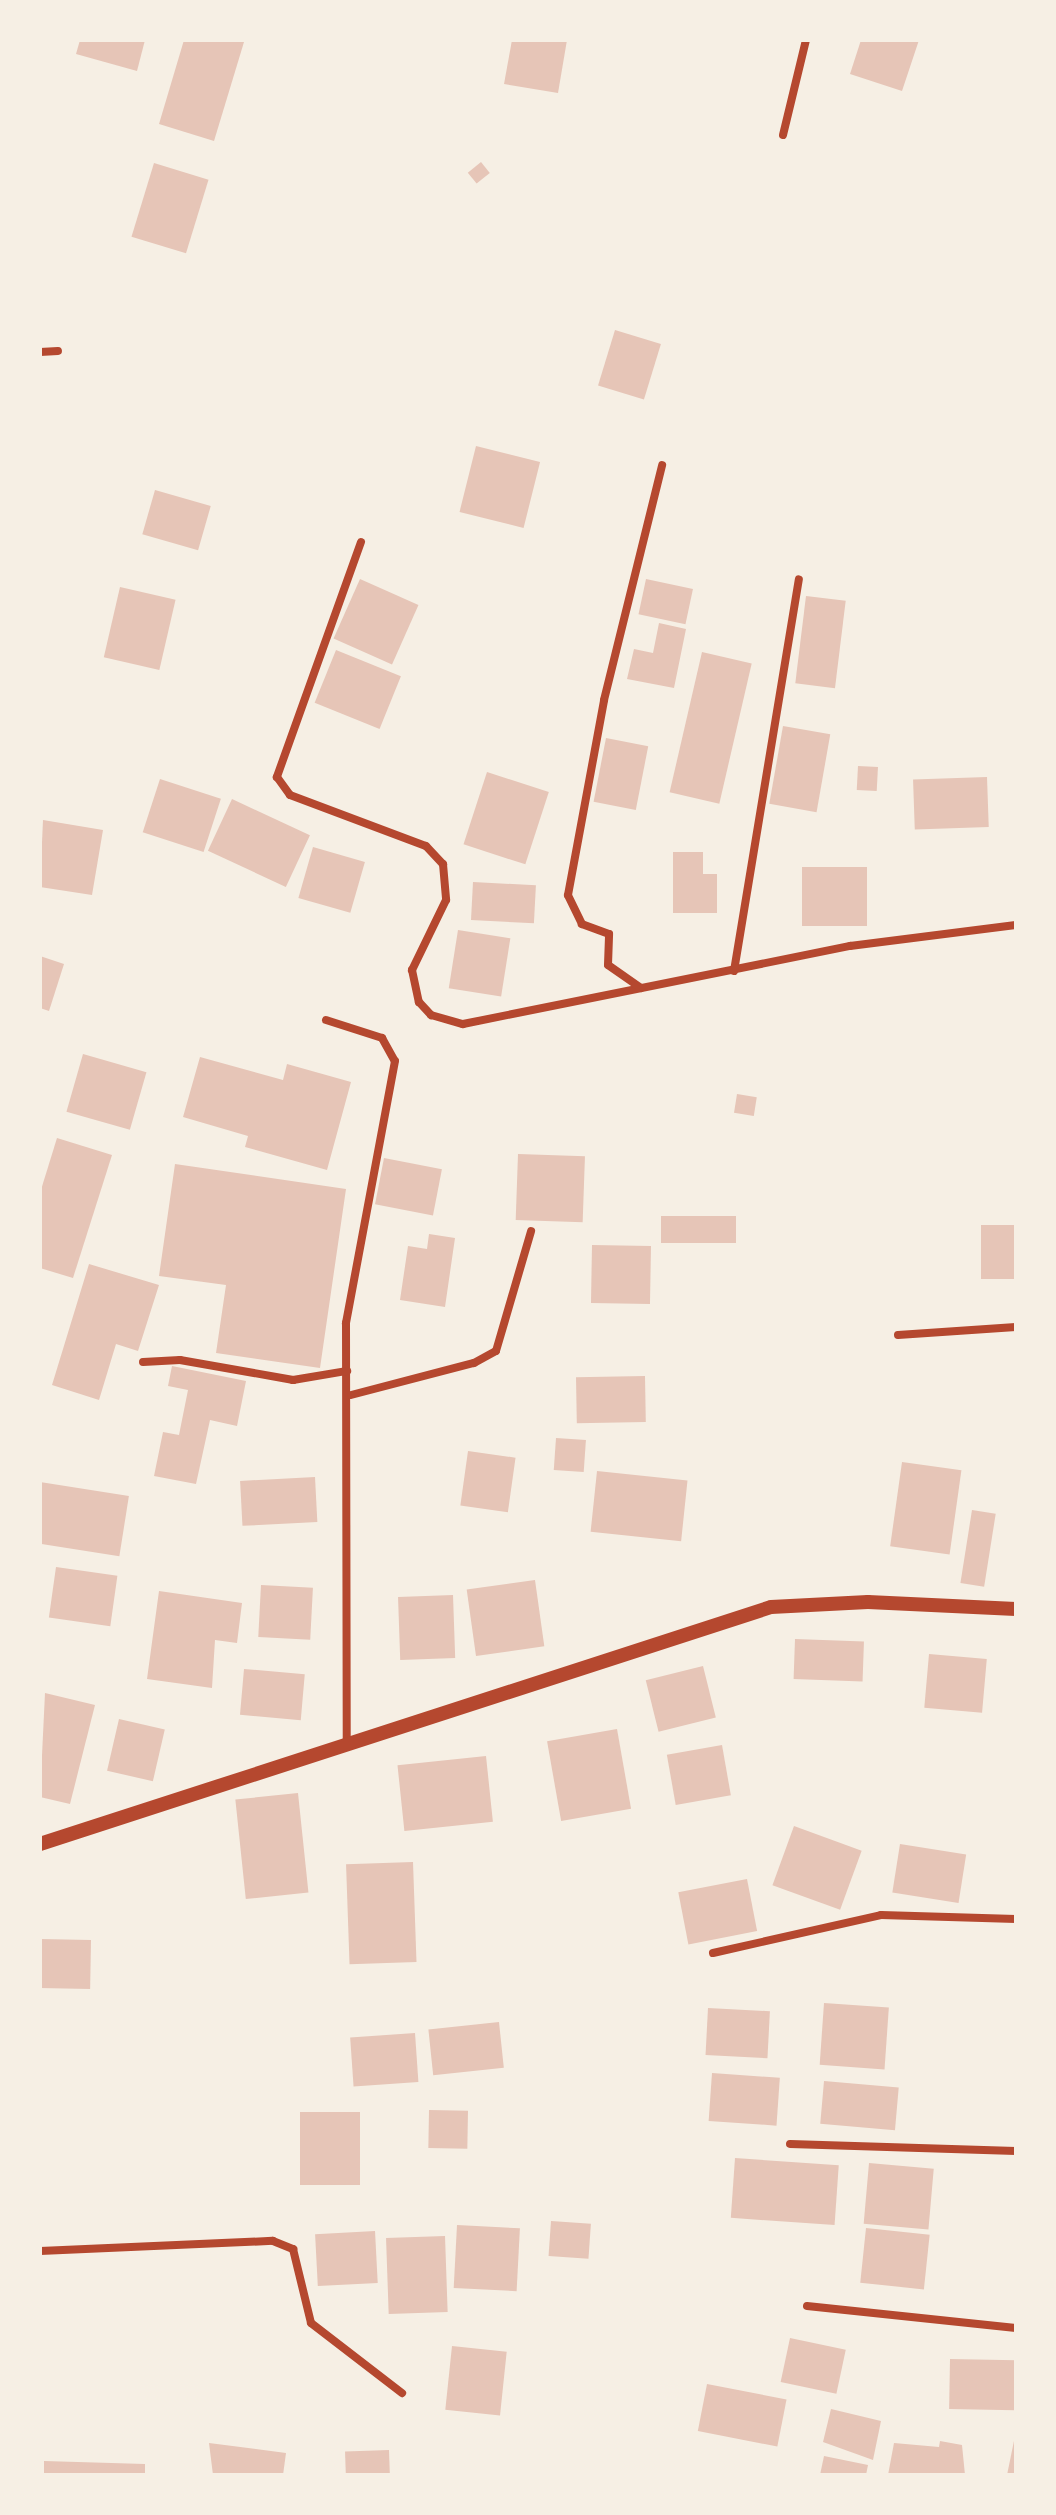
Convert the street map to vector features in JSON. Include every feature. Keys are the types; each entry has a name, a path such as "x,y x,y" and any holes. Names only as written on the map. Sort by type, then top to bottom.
{"street":[{"path":"783,135 806,40"},
{"path":"40,352 58,351"},
{"path":"641,988 608,965 609,934 582,924 568,895 604,700 662,465"},
{"path":"361,542 280,755 282,787 426,846 443,864 446,900 412,970 416,995 431,1015 463,1024 850,946 1016,925"},
{"path":"734,971 799,579"},
{"path":"326,1020 382,1038 395,1061 348,1299 347,1371 351,1395 347,1748"},
{"path":"351,1395 474,1363 496,1351 531,1231"},
{"path":"898,1335 1016,1327"},
{"path":"143,1362 180,1360 293,1380 347,1371"},
{"path":"40,1844 347,1748 771,1607 868,1602 1016,1609"},
{"path":"713,1953 881,1915 1016,1919"},
{"path":"790,2144 1016,2151"},
{"path":"40,2251 273,2241 293,2249 311,2323 402,2393"},
{"path":"807,2306 1016,2328"}],"building":[{"path":"80,40 145,40 137,71 76,54"},
{"path":"184,40 244,42 214,141 159,124"},
{"path":"512,40 567,40 558,93 504,84"},
{"path":"861,40 919,40 902,91 850,74"},
{"path":"481,162 490,173 477,184 468,173"},
{"path":"154,163 209,180 186,253 131,237"},
{"path":"615,330 661,344 644,399 598,385"},
{"path":"476,446 540,462 524,528 460,512"},
{"path":"155,490 211,506 198,550 142,534"},
{"path":"360,579 418,605 392,664 334,638"},
{"path":"646,579 693,589 685,624 639,614"},
{"path":"120,587 176,600 159,670 104,657"},
{"path":"806,596 846,601 835,688 795,683"},
{"path":"659,623 686,629 674,688 627,679 634,649 653,653"},
{"path":"336,650 401,676 380,729 315,703"},
{"path":"702,652 752,663 719,804 670,792"},
{"path":"783,726 830,734 817,812 769,804"},
{"path":"606,738 648,746 636,810 594,802"},
{"path":"858,766 878,767 877,791 857,790"},
{"path":"487,772 549,792 525,864 464,844"},
{"path":"987,777 989,827 915,830 913,780"},
{"path":"160,779 221,799 204,852 143,832"},
{"path":"232,799 310,835 286,887 208,851"},
{"path":"43,820 103,830 92,895 40,887"},
{"path":"313,847 365,862 350,913 298,898"},
{"path":"673,852 703,852 703,874 717,874 717,913 673,913"},
{"path":"802,867 867,867 867,926 802,926"},
{"path":"473,882 536,885 534,923 471,920"},
{"path":"458,930 510,938 501,997 449,988"},
{"path":"40,956 64,964 49,1011 40,1008"},
{"path":"83,1054 146,1072 130,1130 66,1112"},
{"path":"200,1057 283,1080 287,1064 351,1082 327,1170 245,1147 248,1136 183,1117"},
{"path":"737,1094 757,1097 754,1116 734,1113"},
{"path":"57,1138 112,1155 73,1278 40,1268 40,1193"},
{"path":"518,1154 585,1156 583,1222 516,1220"},
{"path":"384,1158 442,1169 433,1215 375,1204"},
{"path":"175,1164 346,1189 320,1368 216,1353 226,1285 159,1276"},
{"path":"661,1216 736,1216 736,1243 661,1243"},
{"path":"981,1225 1016,1225 1016,1279 981,1279"},
{"path":"429,1234 455,1238 445,1307 400,1300 408,1246 427,1249"},
{"path":"592,1245 651,1246 650,1304 591,1303"},
{"path":"89,1264 159,1285 138,1351 116,1344 99,1400 52,1385"},
{"path":"172,1366 246,1381 237,1426 210,1420 196,1484 154,1476 163,1432 179,1435 188,1390 168,1386"},
{"path":"645,1376 646,1422 577,1423 576,1377"},
{"path":"556,1438 586,1440 584,1472 554,1470"},
{"path":"468,1451 516,1458 508,1512 460,1505"},
{"path":"902,1462 961,1470 950,1555 890,1546"},
{"path":"597,1471 688,1481 681,1541 591,1532"},
{"path":"315,1477 317,1522 242,1526 240,1481"},
{"path":"40,1482 129,1496 119,1556 40,1544"},
{"path":"972,1510 996,1514 984,1587 960,1583"},
{"path":"56,1567 117,1576 110,1626 49,1618"},
{"path":"535,1580 544,1646 476,1656 467,1590"},
{"path":"261,1585 313,1588 310,1640 258,1637"},
{"path":"159,1591 242,1603 237,1643 215,1640 212,1688 147,1679"},
{"path":"453,1595 455,1658 400,1660 398,1597"},
{"path":"795,1639 864,1641 863,1681 794,1679"},
{"path":"929,1654 987,1659 982,1713 924,1708"},
{"path":"703,1666 716,1717 659,1732 646,1680"},
{"path":"244,1669 305,1674 301,1720 240,1715"},
{"path":"45,1693 95,1705 70,1804 40,1797"},
{"path":"119,1719 165,1730 153,1781 107,1771"},
{"path":"617,1729 631,1809 561,1821 547,1741"},
{"path":"722,1745 731,1795 676,1805 667,1755"},
{"path":"486,1756 493,1822 404,1831 397,1765"},
{"path":"298,1793 308,1892 246,1899 235,1800"},
{"path":"794,1826 862,1851 840,1910 772,1885"},
{"path":"900,1844 966,1854 959,1903 892,1892"},
{"path":"413,1862 416,1962 350,1964 346,1864"},
{"path":"747,1879 757,1931 688,1944 678,1892"},
{"path":"40,1939 91,1940 90,1989 40,1988"},
{"path":"824,2003 889,2008 885,2069 820,2065"},
{"path":"708,2008 770,2011 767,2058 706,2055"},
{"path":"499,2022 504,2068 433,2075 428,2029"},
{"path":"415,2033 418,2082 354,2086 350,2038"},
{"path":"712,2073 780,2078 776,2126 709,2121"},
{"path":"824,2081 899,2088 895,2130 820,2124"},
{"path":"429,2110 468,2111 467,2149 428,2148"},
{"path":"300,2112 360,2112 360,2185 300,2185"},
{"path":"735,2158 839,2165 835,2225 731,2218"},
{"path":"869,2163 934,2169 928,2229 864,2224"},
{"path":"551,2221 591,2224 588,2259 549,2256"},
{"path":"457,2225 520,2228 517,2291 454,2288"},
{"path":"866,2228 930,2235 924,2289 860,2283"},
{"path":"375,2231 378,2283 318,2286 315,2234"},
{"path":"445,2236 448,2312 389,2314 386,2238"},
{"path":"790,2338 846,2350 836,2394 781,2382"},
{"path":"452,2346 507,2352 500,2415 445,2410"},
{"path":"950,2359 1016,2360 1015,2410 949,2409"},
{"path":"707,2384 787,2399 777,2447 698,2431"},
{"path":"831,2409 881,2421 873,2460 823,2442"},
{"path":"1015,2436 1016,2475 1007,2475"},
{"path":"940,2441 962,2445 965,2475 888,2475 894,2443 939,2447"},
{"path":"209,2443 286,2453 283,2475 213,2475"},
{"path":"389,2450 390,2475 346,2475 345,2452"},
{"path":"824,2456 868,2465 866,2475 820,2475"},
{"path":"44,2461 145,2464 145,2475 44,2475"}]}
